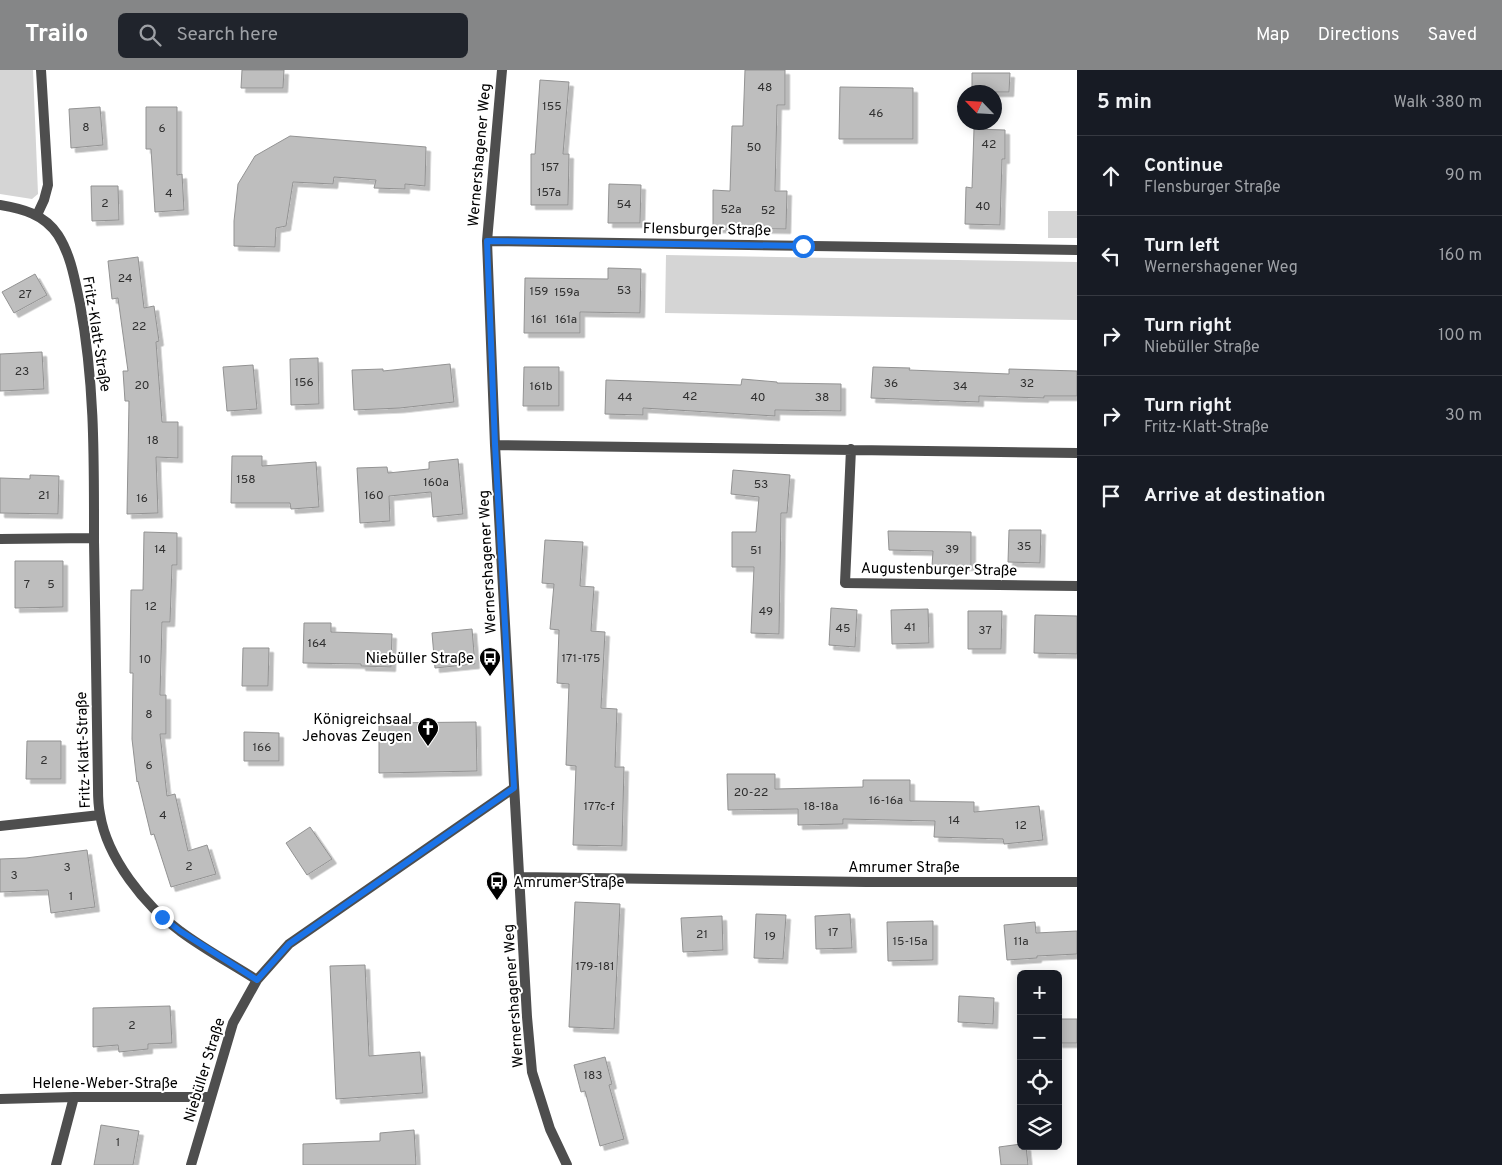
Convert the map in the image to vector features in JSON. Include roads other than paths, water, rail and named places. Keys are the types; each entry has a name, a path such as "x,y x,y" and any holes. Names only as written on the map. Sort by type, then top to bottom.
{"street":[{"path":"36,214 44,200 48,185 41,70"},
{"name":"Wernershagener Weg","path":"502,70 487,241 495,444 527,1017 532,1072 550,1129 567,1165"},
{"name":"Fritz-Klatt-Straße","path":"0,205 36,214 49,224 58,236 68,254 84,327 93,413 98,788 100,815 108,840 118,862 130,880 162,917 180,931 257,980"},
{"name":"Flensburger Straße","path":"487,241 1077,250"},
{"path":"495,444 851,448 1077,453"},
{"name":"Augustenburger Straße","path":"851,448 845,583 1077,586"},
{"path":"0,539 94,538"},
{"name":"Niebüller Straße","path":"191,1165 233,1023 257,980 289,944 514,788"},
{"path":"0,826 100,815"},
{"name":"Amrumer Straße","path":"520,878 866,882 1077,882"},
{"path":"56,1165 74,1097"},
{"name":"Helene-Weber-Straße","path":"0,1098 210,1098"}],"place":[{"name":"Niebüller Straße","path":"490,677"},
{"name":"Königreichsaal Jehovas Zeugen","path":"428,747"},
{"name":"Amrumer Straße","path":"497,901"}]}
